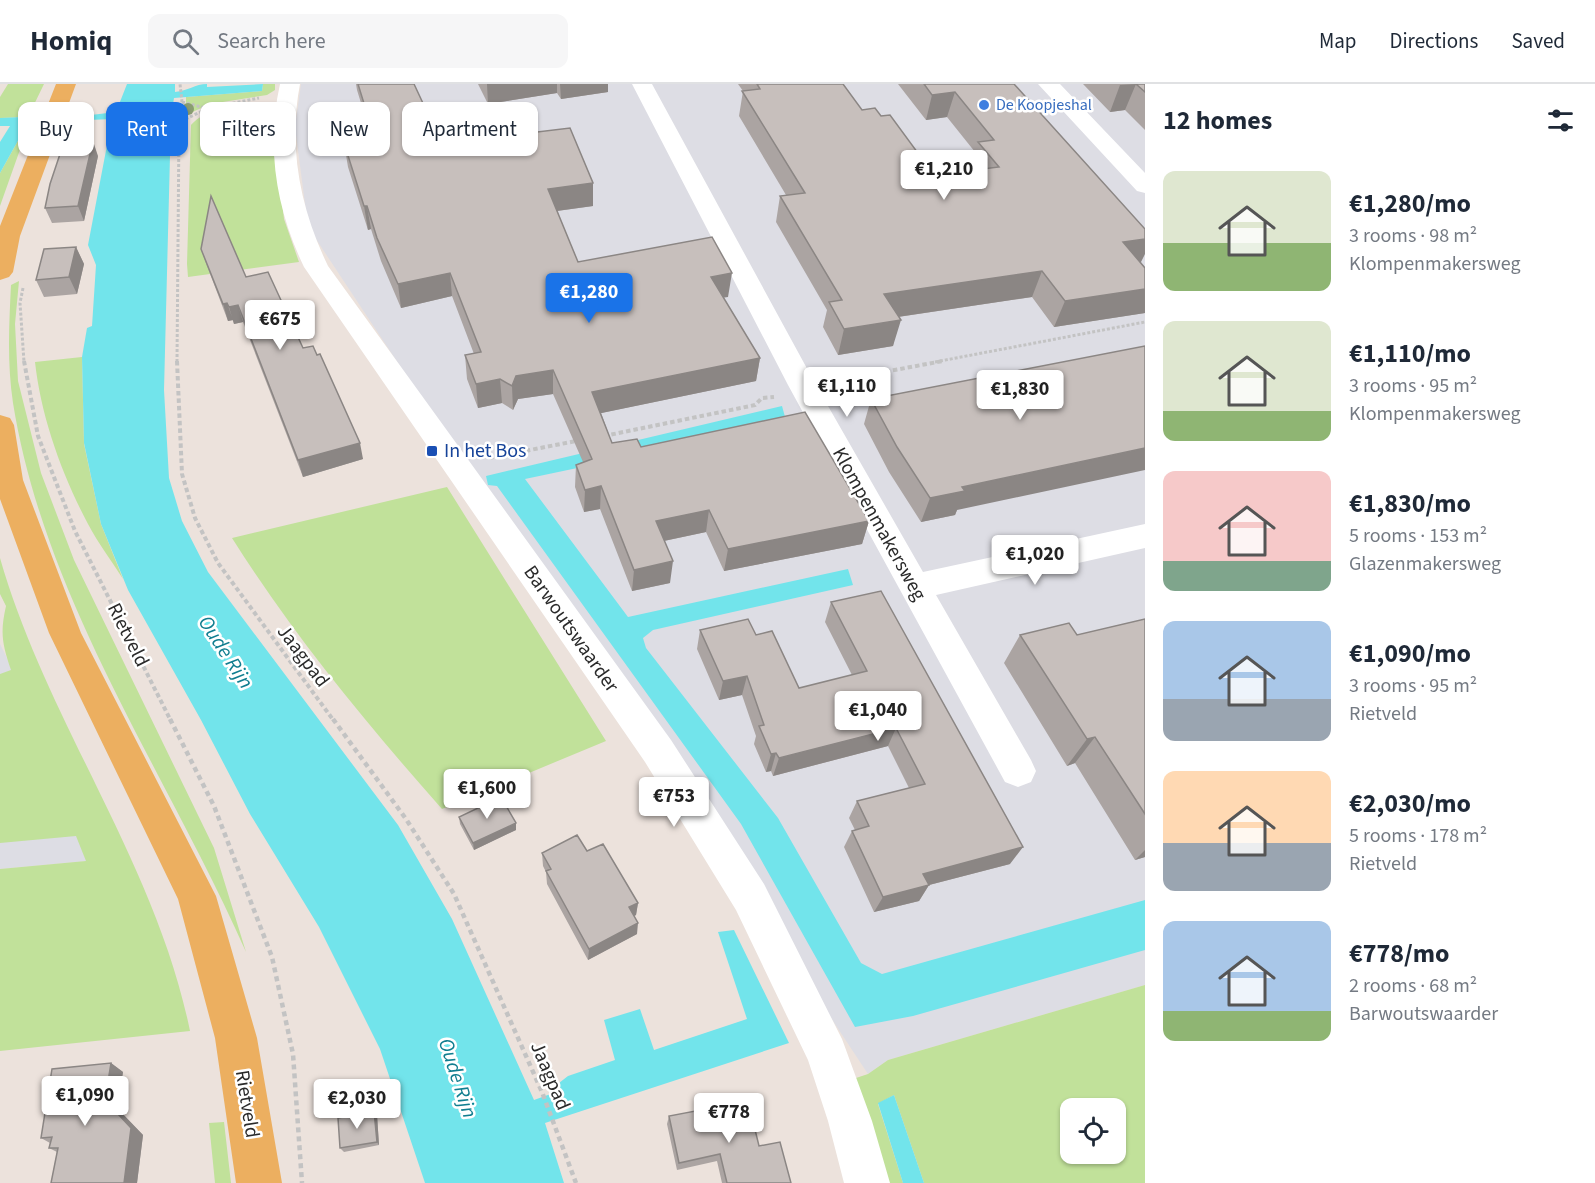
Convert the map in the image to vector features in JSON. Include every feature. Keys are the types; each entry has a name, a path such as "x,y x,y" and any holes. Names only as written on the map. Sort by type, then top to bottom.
{"main road":[{"path":"0,272 8,236 66,84"},
{"name":"Rietveld","path":"0,425 8,480 65,633 197,896 236,1038 259,1183"}],"street":[{"name":"Klompenmakersweg","path":"642,84 802,386 1018,771"},
{"path":"1048,84 1145,186"},
{"name":"Barwoutswaarder","path":"289,90 284,133 286,173 303,244 322,276 658,751 750,897 827,1054 850,1121 867,1183"},
{"path":"914,587 1145,536"}],"path":[{"name":"Jaagpad","path":"180,84 181,100"},
{"path":"230,102 289,90"},
{"path":"181,100 200,106"},
{"name":"Jaagpad","path":"179,156 177,394 182,474 195,518 209,547 253,613 406,819 454,894 542,1092 576,1183"},
{"name":"Rietveld","path":"23,281 21,303 25,375 38,436 75,531 214,806 272,957 293,1054 302,1183"}],"shaded area":[{"path":"301,84 1145,84 1145,985 888,1060 868,1074 308,227 296,120"},
{"path":"0,644 6,656 87,861 0,869"}],"green space":[{"path":"8,84 44,84 35,102 18,102 18,117 0,118 0,97"},
{"path":"263,84 275,84 275,90 267,95 223,102 200,102 200,109 188,114 186,97 262,91"},
{"path":"200,118 200,156 277,156 284,219 299,262 188,277 191,125"},
{"path":"18,141 18,155 0,206 0,173"},
{"path":"19,281 15,324 18,381 41,473 74,560 214,848 246,952 112,684 80,616 52,547 29,476 11,388 9,344 11,285"},
{"path":"82,357 84,444 101,524 123,579 92,531 61,466 38,383 35,362"},
{"path":"447,487 606,741 442,809 331,678 255,574 232,538"},
{"path":"0,558 20,619 45,677 153,909 174,969 190,1031 0,1051 0,869 86,861 76,836 0,843 0,674 11,670 3,638 6,606 0,594"},
{"path":"1145,985 1145,1183 924,1183 894,1095 878,1104 903,1183 880,1183 850,1080 868,1074 888,1060"},
{"path":"224,1122 231,1183 215,1183 209,1123"}],"water":[{"path":"127,84 175,84 175,92 203,84 207,84 207,87 263,84 262,91 174,98 173,102 120,102"},
{"path":"106,113 106,119 94,120 94,115"},
{"path":"18,117 18,141 0,173 0,142 10,126 0,126 0,118"},
{"name":"Oude Rijn","path":"106,150 106,156 170,156 164,390 169,478 182,521 208,572 398,825 452,919 534,1100 559,1091 559,1083 568,1076 615,1060 604,1020 640,1009 654,1050 747,1019 718,932 734,930 789,1043 545,1123 564,1183 425,1183 380,1049 319,927 250,814 201,720 128,590 101,524 84,443 82,357 87,328 92,326 96,265 88,245"},
{"path":"782,406 787,424 525,479 628,617 848,569 853,585 653,630 643,638 646,648 778,818 861,963 882,974 1145,900 1145,950 913,1016 855,1027 741,824 497,486 488,485 486,476"},
{"path":"894,1095 924,1183 903,1183 878,1103"}],"building":[{"path":"358,84 414,84 422,102 402,102 402,156 538,156 538,132 570,128 593,183 548,189 578,262 712,237 732,273 711,277 760,358 592,392 612,443 637,439 641,447 805,412 869,521 728,549 709,510 656,521 673,561 634,570 601,486 585,490 576,465 592,459 553,370 516,376 512,386 500,379 476,384 465,355 481,352 450,273 398,284 377,238 367,206 364,206 348,156 390,156 390,102 364,102"},
{"path":"757,84 843,84 862,110 875,108 881,116 890,115 934,175 999,167 978,142 994,140 955,92 932,95 924,84 1014,84 1145,229 1145,239 1123,242 1145,268 1145,289 1065,301 1042,271 884,294 901,320 844,329 829,302 842,300 780,196 805,193 742,91 760,89"},
{"path":"1136,84 1145,84 1145,92"},
{"path":"59,156 90,156 78,206 45,208"},
{"path":"211,196 246,277 268,272 303,348 313,346 317,355 320,354 360,443 298,460 238,305 229,307 227,303 223,304 201,249"},
{"path":"76,247 69,277 36,280 44,249"},
{"path":"1145,346 1145,448 962,487 965,491 930,498 897,447 871,399"},
{"path":"881,591 1023,847 923,874 929,885 883,897 852,831 869,826 857,801 925,784 896,728 779,758 776,753 771,754 759,726 764,725 747,676 723,681 700,630 748,619 756,635 772,631 799,688 867,671 831,602"},
{"path":"1145,619 1145,814 1095,737 1087,739 1020,635 1069,623 1077,635"},
{"path":"501,797 516,823 473,843 459,817"},
{"path":"577,835 587,851 603,844 638,903 629,907 638,923 589,949 546,871 551,869 542,853"},
{"path":"111,1063 105,1100 131,1128 124,1183 51,1183 58,1148 49,1148 52,1137 41,1138 52,1069"},
{"path":"748,1101 759,1146 780,1142 791,1183 727,1183 720,1154 679,1163 669,1116"},
{"path":"374,1111 377,1142 340,1148 338,1118"}],"place":[{"name":"De Koopjeshal","path":"984,105"},
{"name":"In het Bos","path":"432,451"}]}
